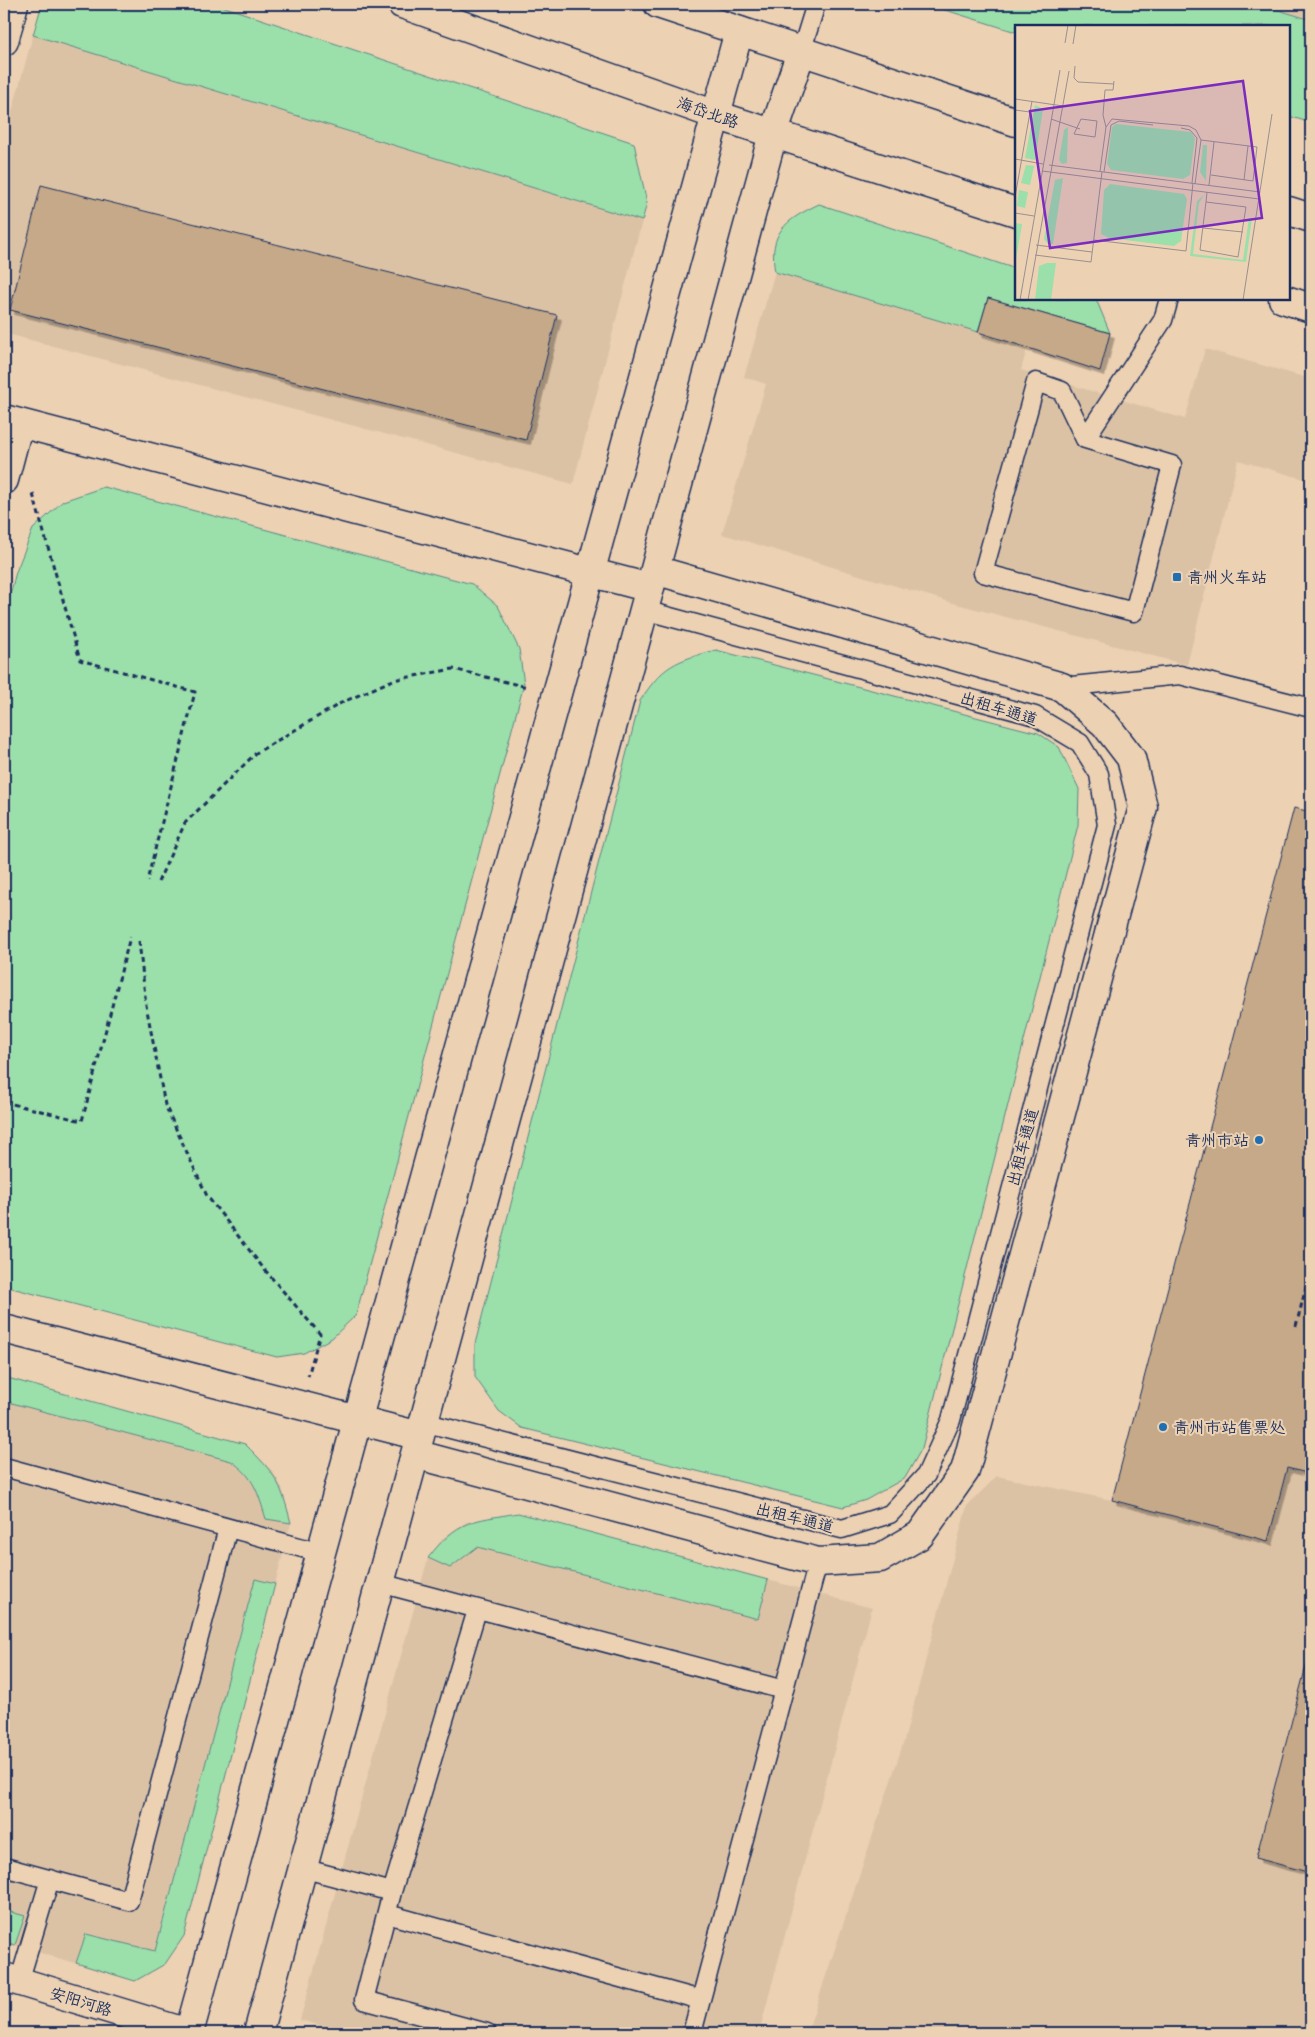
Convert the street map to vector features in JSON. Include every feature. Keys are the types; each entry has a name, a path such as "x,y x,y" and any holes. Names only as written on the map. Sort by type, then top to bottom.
{"main road":[{"path":"4,41 14,4"},
{"name":"海岱北路","path":"402,4 716,115 1015,212"},
{"path":"658,4 1015,122"},
{"path":"188,2033 739,31"},
{"path":"258,2033 773,134 801,52"},
{"path":"1290,211 1311,218"},
{"path":"1286,300 1311,308"},
{"path":"4,480 11,421 590,572 650,590 1062,687 1105,724 1131,758 1143,807 965,1471 920,1535 880,1558 818,1562 419,1437 4,1329"},
{"name":"安阳河路","path":"12,1980 188,2033"}],"lane":[{"path":"801,52 816,4"},
{"path":"1085,440 1163,320 1169,300"},
{"path":"1036,382 1062,391 1085,440 1172,465 1134,612 982,573 1036,382"},
{"name":"出租车通道","path":"419,1437 842,1529 890,1514 926,1475 951,1420 1107,825 1099,774 1080,743 1035,716 650,590"},
{"path":"1062,687 1180,675 1311,708"},
{"path":"4,1467 321,1553"},
{"path":"4,1867 129,1901 228,1528"},
{"path":"692,2033 818,1562"},
{"path":"380,1583 784,1690"},
{"path":"477,1610 392,1892 364,2000 487,2033"},
{"path":"302,1868 392,1892"},
{"path":"12,1980 50,1879"},
{"path":"387,1914 701,2000"}],"path":[{"path":"32,490 80,660 195,692 147,881"},
{"path":"158,882 185,823 256,753 358,696 392,680 452,669 556,695"},
{"path":"4,1102 82,1121 130,937"},
{"path":"139,941 146,1005 165,1105 206,1196 264,1269 320,1334 299,1405"},
{"path":"1296,1326 1311,1268"}],"shaded area":[{"path":"1259,4 1311,4 1311,20"},
{"path":"33,35 642,221 573,484 4,333 4,141"},
{"path":"775,272 1028,346 1021,370 1185,419 1205,349 1311,379 1311,481 1238,460 1187,665 953,603 722,534 766,384 744,377"},
{"path":"4,1377 245,1444 273,1472 282,1488 291,1523 184,1936 165,1964 135,1981 4,1942"},
{"path":"1287,1468 1311,1474 1311,2033 807,2033 904,1741 967,1506 997,1476 1112,1500 1267,1541"},
{"path":"518,1513 872,1608 759,2033 348,2033 300,2020 428,1558 443,1538 466,1522"}],"green space":[{"path":"42,4 216,4 634,143 647,203 642,221 33,35"},
{"path":"926,4 1259,4 1311,20 1311,123 1290,116 1290,25 1015,25 1015,32"},
{"path":"819,204 1015,269 1015,300 1096,300 1110,333 988,298 978,332 775,272 774,247 777,237 782,229 797,216"},
{"path":"104,487 472,584 498,606 519,649 524,684 356,1315 332,1338 304,1353 277,1357 4,1286 4,620 16,572 33,529 63,501"},
{"path":"716,650 1038,733 1059,747 1079,789 1078,825 922,1448 905,1478 866,1500 843,1507 522,1428 499,1411 475,1377 475,1344 640,701 656,679 671,666 680,661"},
{"path":"4,1377 245,1444 264,1463 276,1479 284,1497 291,1523 266,1519 250,1479 231,1461 4,1401"},
{"path":"518,1513 768,1580 758,1619 477,1547 450,1568 428,1558 448,1536 467,1524 477,1520"},
{"path":"255,1579 275,1584 184,1936 165,1964 135,1981 76,1963 86,1934 155,1951"},
{"path":"4,1910 25,1916 15,1945 4,1942"}],"building":[{"path":"41,185 557,315 526,440 10,310"},
{"path":"988,298 1110,333 1100,371 978,332"},
{"name":"青州市站","path":"1294,808 1311,812 1311,1474 1287,1468 1268,1541 1112,1500"},
{"path":"1311,1647 1311,1873 1256,1858"}],"place":[{"name":"青州火车站","path":"1177,577"},
{"name":"青州市站","path":"1259,1140"},
{"name":"青州市站售票处","path":"1163,1427"}]}
